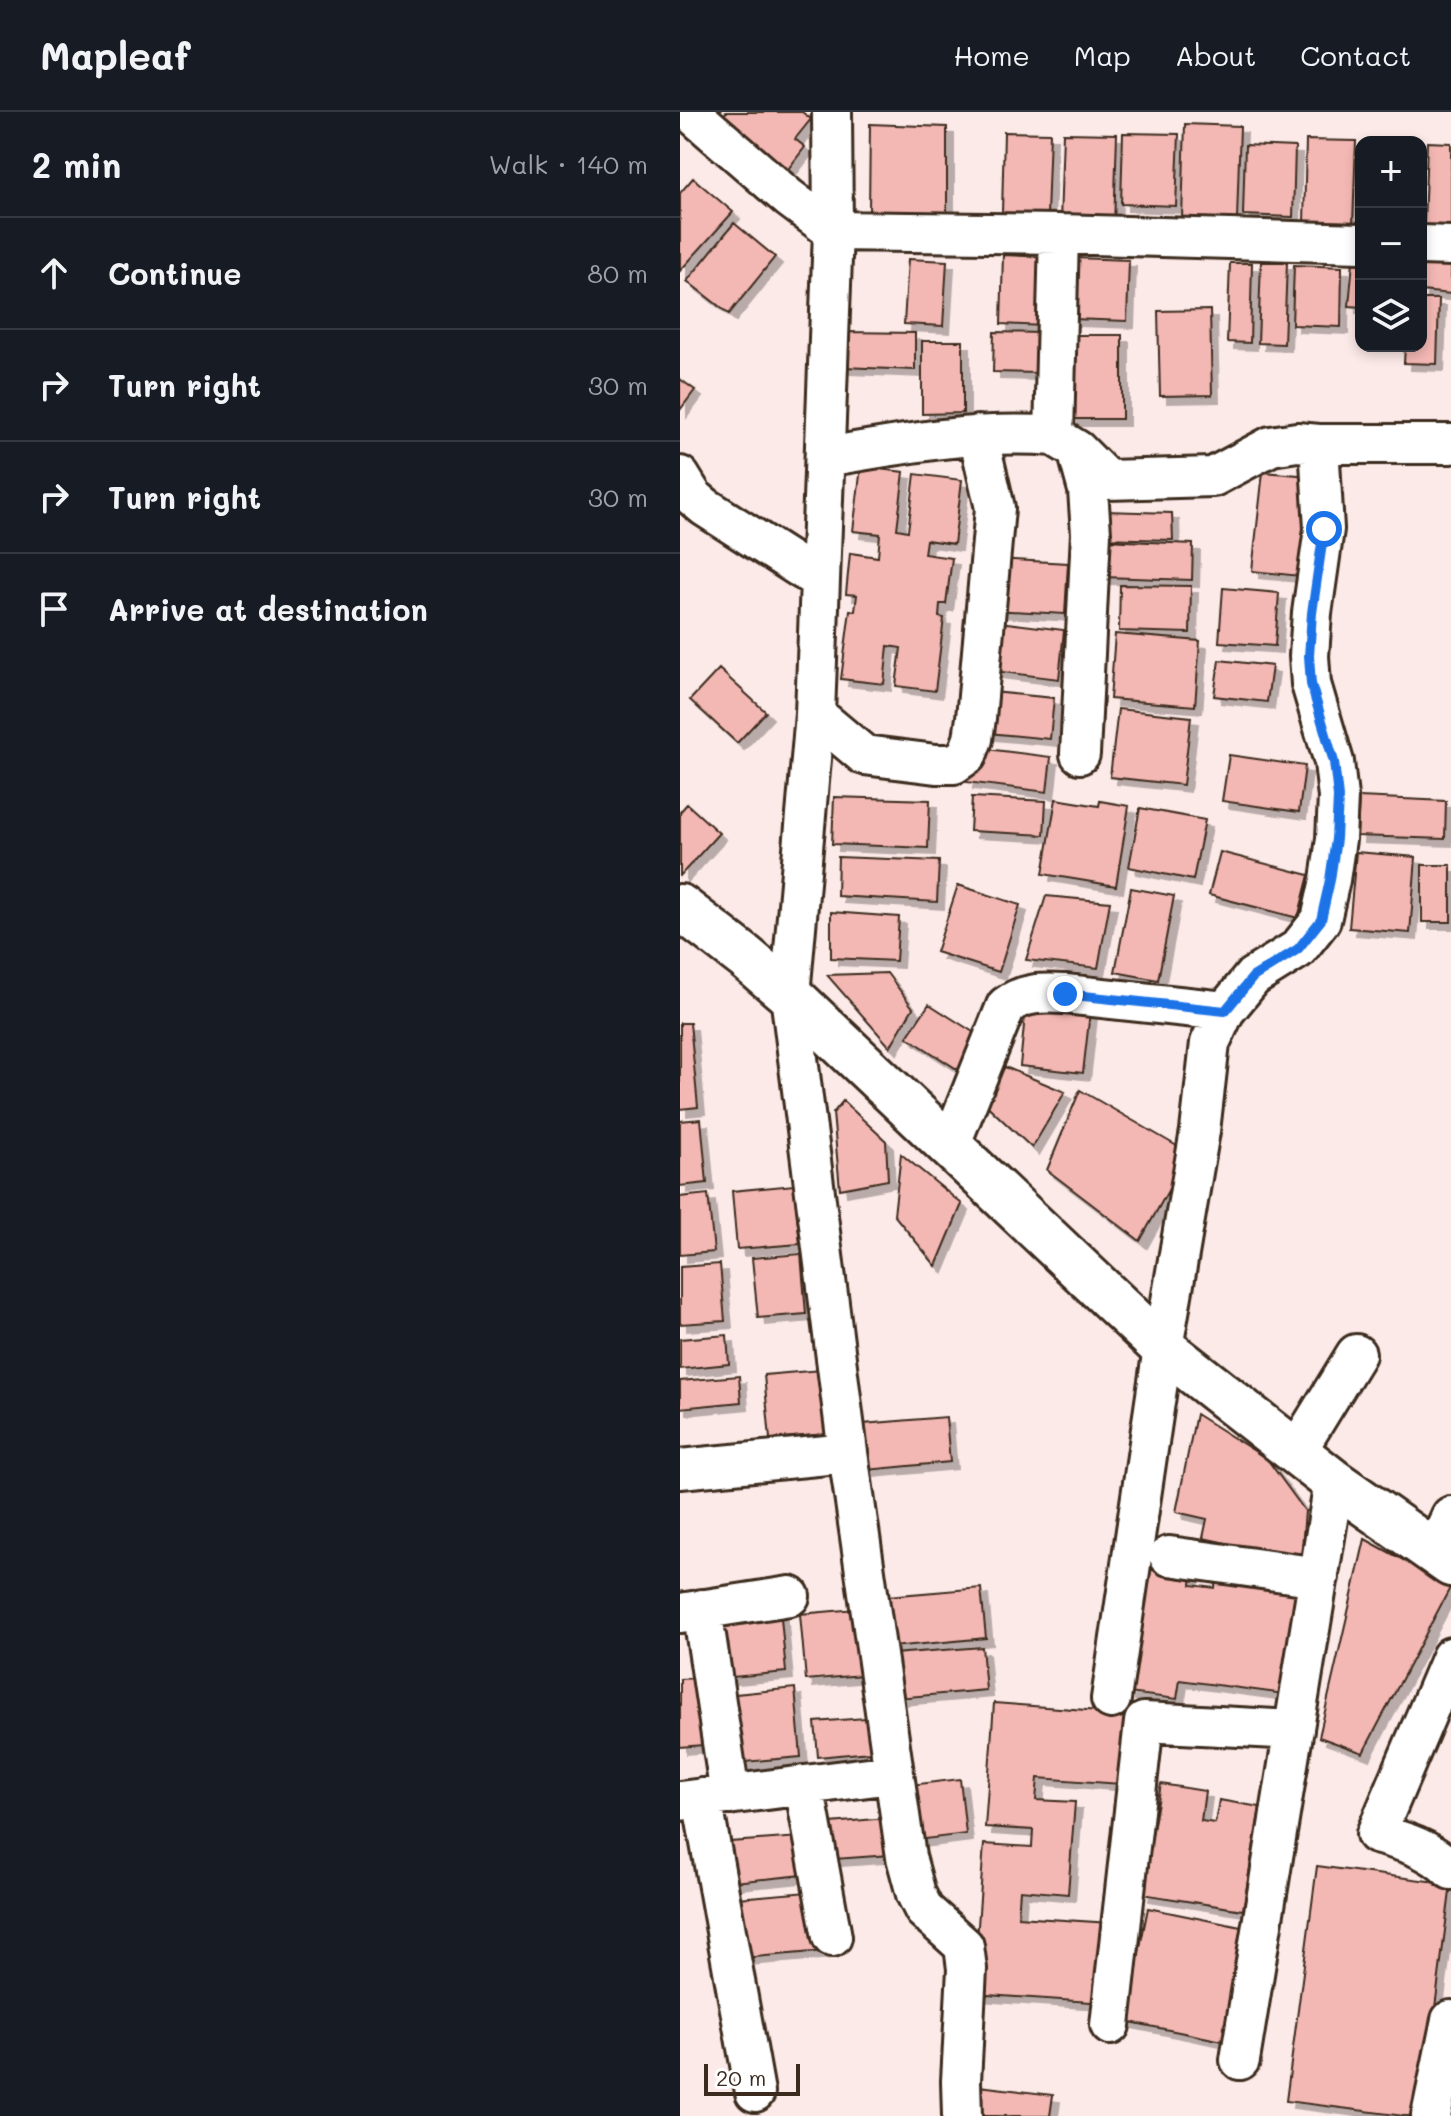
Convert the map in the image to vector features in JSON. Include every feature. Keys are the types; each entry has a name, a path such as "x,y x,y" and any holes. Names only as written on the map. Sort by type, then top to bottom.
{"main road":[{"path":"680,907 790,995 1163,1348 1334,1482 1445,1545"}],"street":[{"path":"690,112 789,198 833,231 1355,243"},
{"path":"832,112 833,231 815,714 790,995 848,1453 906,1857 916,1894 924,1910 964,1946 967,1969 962,2116"},
{"path":"1059,234 1065,443 1088,490 1091,533 1080,754"},
{"path":"1427,245 1451,246"},
{"path":"826,457 944,437 1019,433 1065,443 1107,480 1213,477 1271,446 1297,442 1451,444"},
{"path":"815,714 864,755 954,764 967,755 976,718 995,508 978,435"},
{"path":"1111,1699 1163,1348 1200,1131 1210,1043 1225,1011 1253,977 1298,949 1321,920 1330,880 1338,797 1334,762 1311,684 1309,656 1324,529 1319,444"},
{"path":"680,476 693,497 705,507 819,580"},
{"path":"950,1146 1006,1006 1018,997 1040,993 1065,994 1225,1011"},
{"path":"1296,1452 1356,1354"},
{"path":"680,1469 848,1453"},
{"path":"1240,2060 1334,1482"},
{"path":"1169,1556 1319,1577"},
{"path":"755,2092 704,1798 691,1611 790,1596"},
{"path":"1451,1657 1360,1830 1408,1842 1443,1861 1451,1870"},
{"path":"1110,2025 1144,1722 1294,1730"},
{"path":"704,1798 892,1774"},
{"path":"804,1785 832,1937"},
{"path":"1431,2116 1451,2020"}],"building":[{"path":"726,112 802,112 811,119 795,139 805,147 785,173 719,122"},
{"path":"870,124 947,127 947,213 869,212"},
{"path":"1185,124 1240,126 1237,220 1182,218"},
{"path":"1004,132 1050,133 1047,216 1002,214"},
{"path":"1063,133 1117,134 1114,226 1060,223"},
{"path":"1123,133 1179,134 1176,206 1121,204"},
{"path":"1306,140 1355,141 1353,225 1304,223"},
{"path":"1427,142 1451,143 1451,226 1427,225"},
{"path":"1245,145 1295,147 1293,217 1243,215"},
{"path":"693,178 733,212 680,271 680,193"},
{"path":"734,223 775,257 729,314 687,281"},
{"path":"1354,250 1355,306 1349,306"},
{"path":"1427,252 1451,254 1451,294 1427,292"},
{"path":"1003,255 1046,257 1044,326 1001,324"},
{"path":"1074,258 1129,260 1127,321 1072,319"},
{"path":"908,259 947,261 943,326 904,324"},
{"path":"1261,262 1287,262 1284,344 1258,343"},
{"path":"1230,263 1252,263 1250,343 1227,342"},
{"path":"1294,265 1342,267 1341,327 1292,325"},
{"path":"1427,299 1439,299 1437,364 1404,363 1405,352 1427,352"},
{"path":"1210,310 1212,395 1160,396 1158,311"},
{"path":"844,332 915,333 915,370 843,367"},
{"path":"994,332 1041,333 1040,373 993,372"},
{"path":"1071,335 1122,335 1122,419 1071,419"},
{"path":"922,341 963,341 963,413 922,414"},
{"path":"680,379 695,390 680,410"},
{"path":"861,467 904,472 897,529 908,531 915,474 962,480 954,544 926,540 924,554 952,558 946,604 940,604 939,617 944,618 935,691 896,686 901,648 888,646 884,684 841,679 850,610 855,611 857,595 846,594 850,553 878,557 880,534 853,531"},
{"path":"1263,472 1310,476 1300,576 1252,571"},
{"path":"1104,511 1172,513 1173,540 1100,538"},
{"path":"1104,540 1193,544 1192,580 1103,577"},
{"path":"996,559 1068,563 1065,614 993,610"},
{"path":"1120,585 1191,586 1190,633 1119,631"},
{"path":"1223,588 1279,593 1275,646 1219,642"},
{"path":"991,621 1064,630 1059,679 985,670"},
{"path":"1115,634 1200,641 1195,706 1110,699"},
{"path":"1219,660 1272,666 1267,702 1214,696"},
{"path":"719,669 766,712 737,743 690,700"},
{"path":"982,691 1054,698 1050,739 978,732"},
{"path":"1118,709 1191,717 1183,785 1110,777"},
{"path":"970,747 1051,757 1047,792 966,782"},
{"path":"1229,755 1305,766 1299,812 1222,801"},
{"path":"834,797 930,800 928,848 832,844"},
{"path":"972,797 1046,801 1044,835 970,831"},
{"path":"1359,797 1446,801 1445,839 1357,836"},
{"path":"1056,799 1099,806 1100,801 1129,806 1116,886 1043,874"},
{"path":"687,804 719,833 680,876 680,812"},
{"path":"1140,808 1205,820 1193,880 1129,867"},
{"path":"1220,852 1309,875 1298,918 1209,895"},
{"path":"1356,852 1416,857 1410,933 1349,928"},
{"path":"838,857 939,861 937,902 837,896"},
{"path":"1422,865 1451,865 1451,922 1422,922"},
{"path":"958,885 1020,905 999,972 936,952"},
{"path":"1131,888 1174,896 1158,980 1115,972"},
{"path":"1046,896 1110,902 1098,968 1026,960"},
{"path":"831,912 899,917 896,961 831,958"},
{"path":"887,973 913,1008 890,1047 827,975"},
{"path":"929,1004 981,1037 960,1071 907,1037"},
{"path":"1026,1005 1090,1012 1083,1073 1020,1066"},
{"path":"680,1023 690,1023 698,1107 680,1109"},
{"path":"1005,1067 1065,1092 1032,1148 977,1096"},
{"path":"1080,1090 1189,1153 1140,1241 1047,1170"},
{"path":"843,1101 886,1141 888,1180 840,1189 833,1113"},
{"path":"701,1119 707,1183 680,1186 680,1121"},
{"path":"901,1154 962,1204 936,1266 894,1215"},
{"path":"794,1185 800,1244 737,1249 732,1191"},
{"path":"708,1194 714,1252 680,1255 680,1197"},
{"path":"801,1254 806,1314 758,1318 752,1258"},
{"path":"720,1264 725,1321 680,1324 680,1267"},
{"path":"727,1335 729,1364 680,1369 680,1339"},
{"path":"821,1370 827,1434 770,1439 764,1375"},
{"path":"739,1376 741,1402 680,1408 680,1381"},
{"path":"1196,1414 1267,1459 1305,1511 1301,1559 1203,1538 1207,1519 1176,1512"},
{"path":"946,1417 950,1462 867,1470 863,1424"},
{"path":"1365,1539 1451,1586 1363,1753 1319,1737"},
{"path":"1145,1566 1192,1572 1191,1585 1215,1588 1216,1577 1299,1588 1284,1694 1180,1680 1177,1699 1128,1693"},
{"path":"981,1588 986,1638 892,1647 888,1596"},
{"path":"780,1607 786,1672 721,1678 716,1612"},
{"path":"856,1609 862,1675 806,1680 800,1614"},
{"path":"982,1647 986,1690 897,1698 893,1654"},
{"path":"697,1678 703,1745 680,1747 680,1679"},
{"path":"795,1688 801,1757 732,1763 726,1695"},
{"path":"994,1703 1126,1713 1121,1784 1038,1778 1036,1800 1075,1802 1068,1894 1020,1890 1018,1917 1111,1923 1105,2003 973,1994 984,1844 1032,1847 1033,1830 985,1827"},
{"path":"878,1717 881,1751 818,1757 815,1722"},
{"path":"960,1779 966,1834 917,1840 910,1785"},
{"path":"1161,1784 1205,1791 1201,1821 1215,1823 1219,1800 1260,1807 1243,1910 1142,1894"},
{"path":"887,1818 890,1855 835,1859 831,1823"},
{"path":"800,1837 803,1875 734,1882 730,1842"},
{"path":"1317,1866 1451,1884 1421,2116 1286,2101"},
{"path":"820,1891 825,1951 743,1958 737,1898"},
{"path":"1148,1908 1246,1928 1223,2041 1125,2021"},
{"path":"979,2086 1053,2095 1050,2116 975,2116"}],"route":[{"path":"1065,994 1225,1011 1253,977 1298,949 1321,920 1336,839 1338,797 1334,762 1311,684 1309,656 1324,529"}]}
